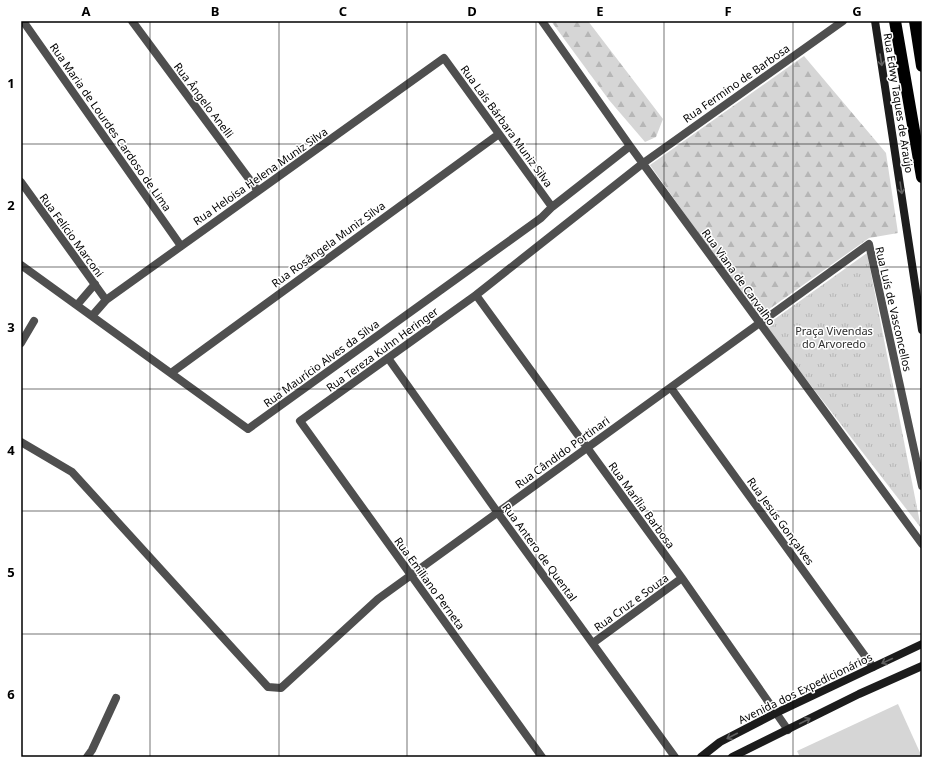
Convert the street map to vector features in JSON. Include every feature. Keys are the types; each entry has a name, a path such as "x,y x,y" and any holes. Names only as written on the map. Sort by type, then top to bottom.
{"highway":[{"path":"895,21 922,177"},
{"path":"914,21 922,66"}],"street":[{"name":"Rua Maria de Lourdes Cardoso de Lima","path":"23,21 181,246"},
{"name":"Rua Ângelo Anelli","path":"132,21 258,191"},
{"name":"Rua Viana de Carvalho","path":"542,21 642,164 922,544"},
{"name":"Rua Fermino de Barbosa","path":"476,295 642,164 843,21"},
{"name":"Rua Edwy Taques de Araújo","path":"875,21 922,330"},
{"name":"Rua Heloisa Helena Muniz Silva","path":"92,316 106,300 444,58"},
{"name":"Rua Laís Bárbara Muniz Silva","path":"444,58 552,207"},
{"name":"Rua Rosângela Muniz Silva","path":"171,373 499,134"},
{"name":"Rua Maurício Alves da Silva","path":"21,265 248,429 541,218 552,207 630,146"},
{"name":"Rua Felício Marconi","path":"21,182 106,300"},
{"name":"Rua Luís de Vasconcellos","path":"759,324 869,244 922,486"},
{"path":"76,305 95,284"},
{"name":"Rua Tereza Kuhn Heringer","path":"300,421 476,295"},
{"name":"Rua Marília Barbosa","path":"476,295 682,578 788,730"},
{"path":"21,343 34,321"},
{"name":"Rua Cândido Portinari","path":"21,442 72,472 268,687 281,688 378,599 759,324"},
{"name":"Rua Antero de Quental","path":"388,358 675,757"},
{"name":"Rua Jesus Gonçalves","path":"671,388 873,667"},
{"name":"Rua Emiliano Perneta","path":"300,421 542,757"},
{"name":"Rua Cruz e Souza","path":"593,644 682,578"},
{"name":"Avenida dos Expedicionários","path":"701,757 720,742 776,713 922,644"},
{"path":"732,757 859,694 922,666"},
{"path":"87,757 92,750 116,698"}],"green space":[{"path":"551,21 588,21 663,119 656,137 645,142 609,100"},
{"path":"804,56 886,153 898,233 869,238 758,317 650,165"},
{"name":"Praça Vivendas do Arvoredo","path":"867,253 921,528 765,326"},
{"path":"898,704 922,757 800,757 797,751"}]}
